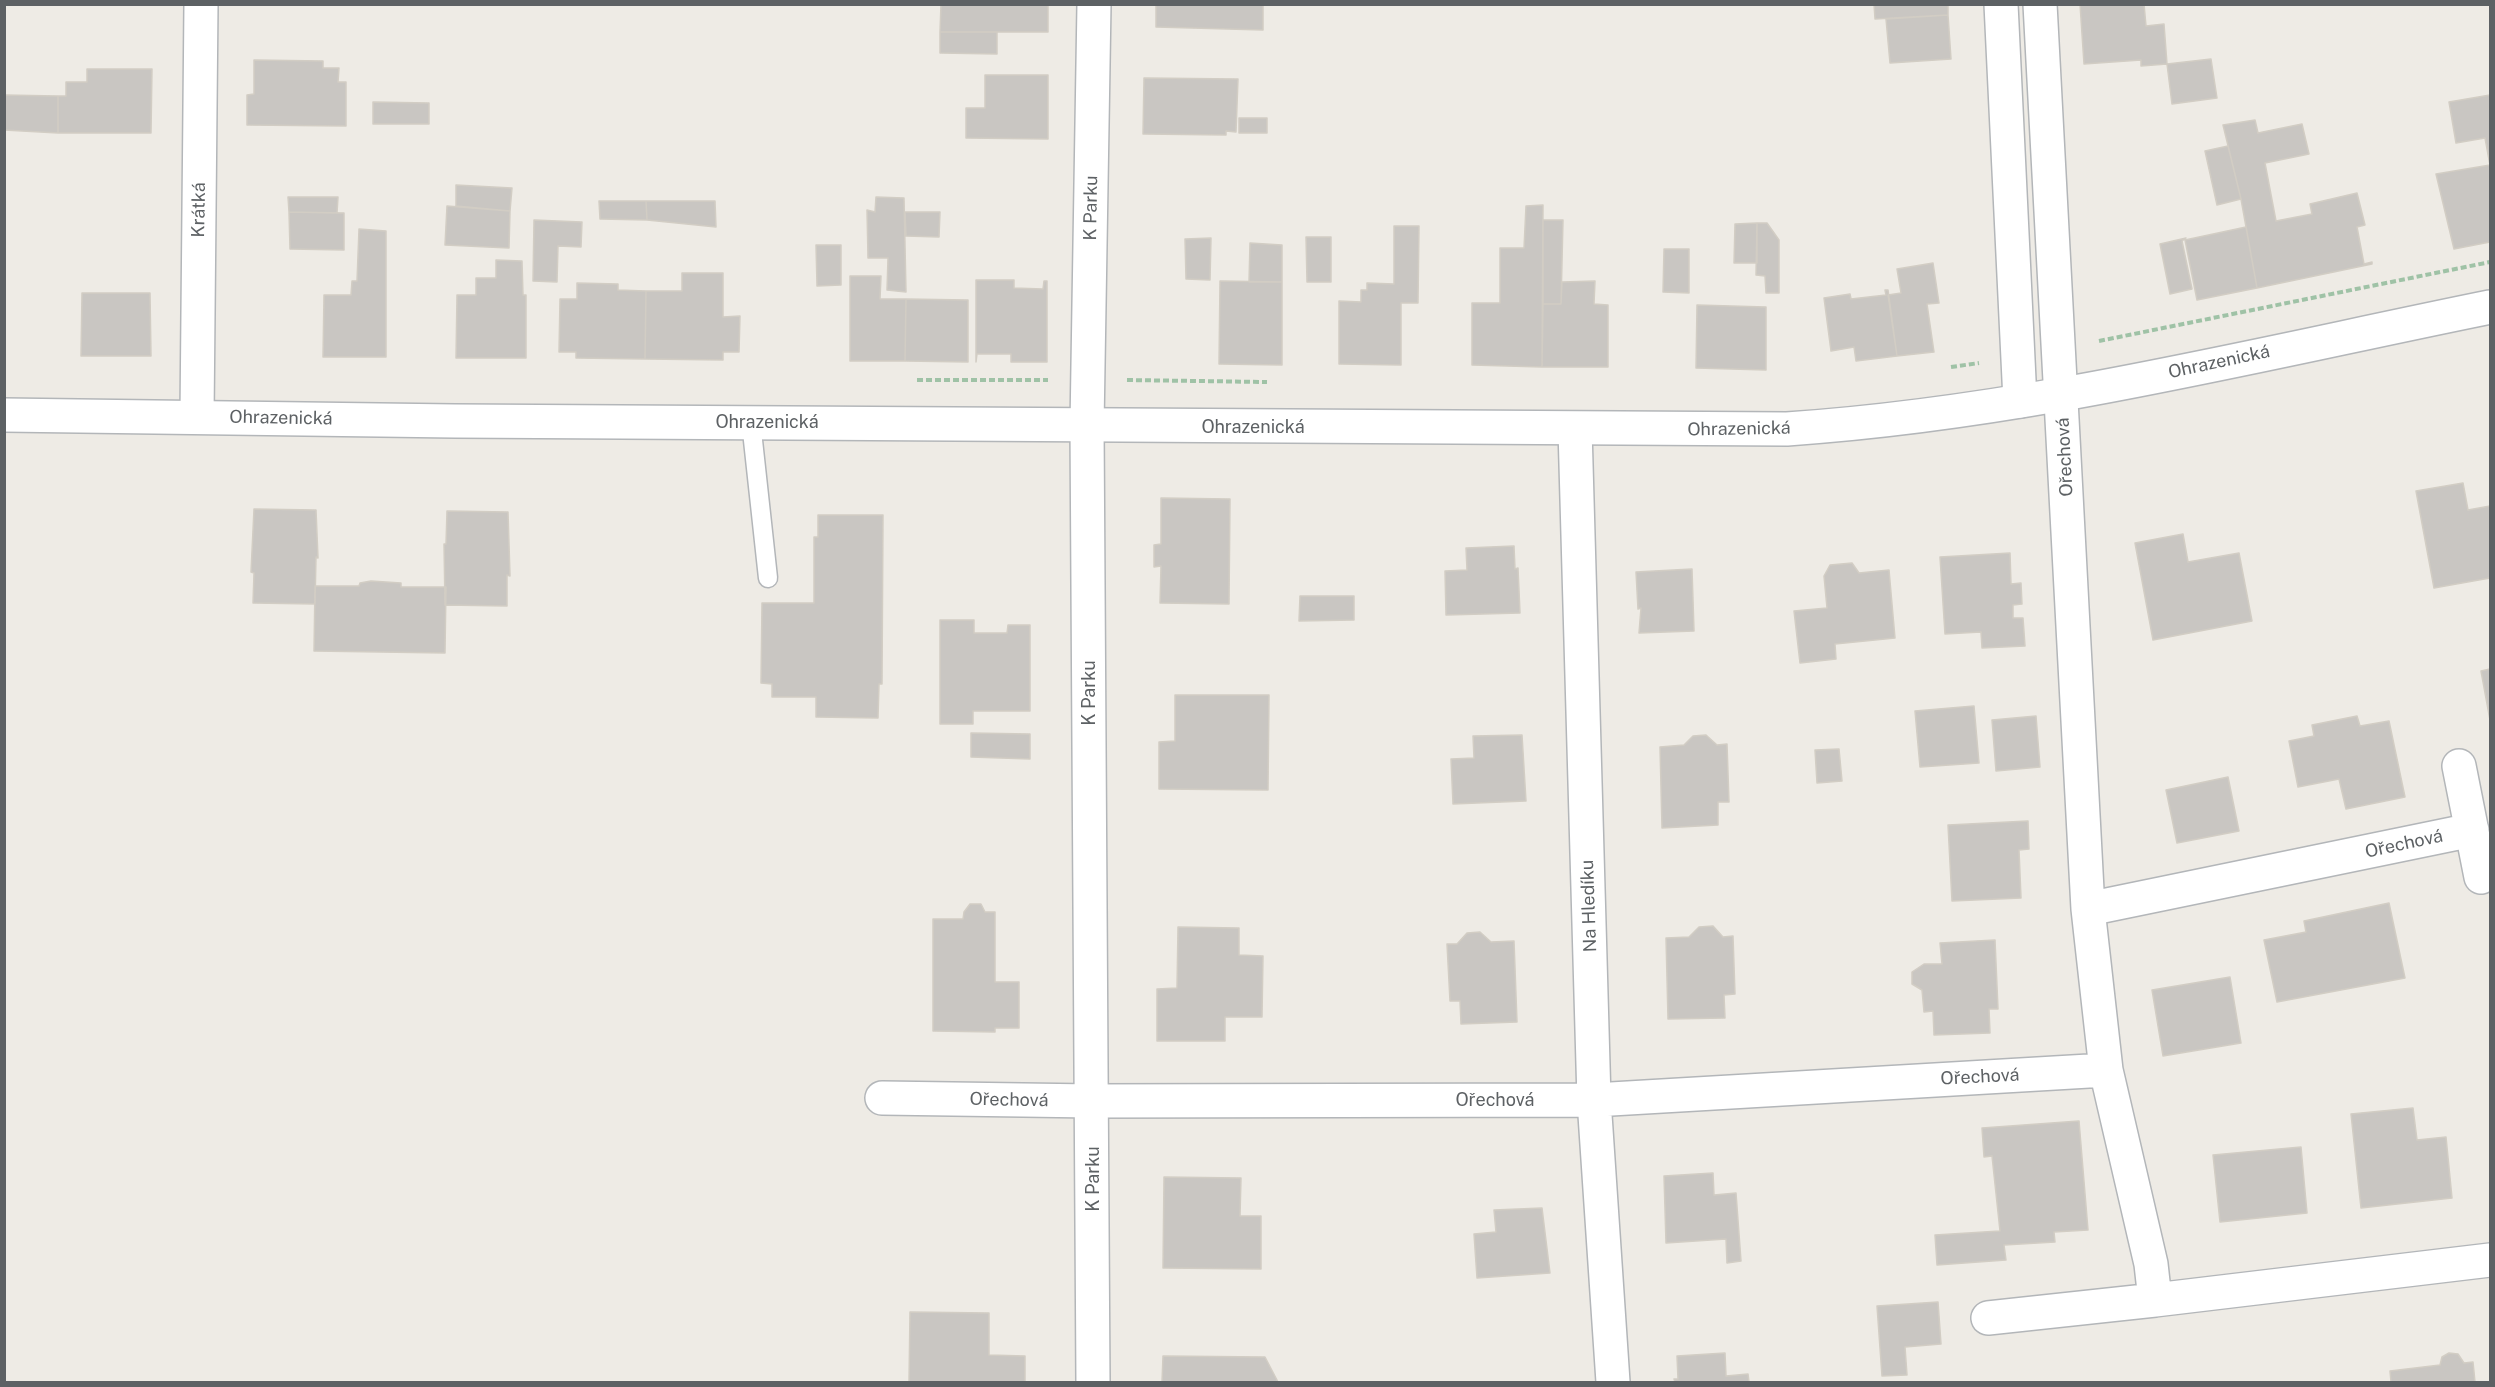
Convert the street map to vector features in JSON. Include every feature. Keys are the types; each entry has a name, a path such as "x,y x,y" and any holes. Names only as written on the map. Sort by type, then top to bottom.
{"street":[{"name":"Krátká","path":"197,416 201,4"},
{"name":"K Parku","path":"1093,1383 1087,425 1094,4"},
{"path":"2001,4 2020,401"},
{"name":"Ořechová","path":"2040,4 2088,909 2106,1070 2151,1264 2155,1300"},
{"name":"Ohrazenická","path":"4,415 455,421 1787,429 1868,424 2062,394 2490,307"},
{"name":"Na Hledíku","path":"1575,429 1594,1100 1613,1383"},
{"path":"2459,766 2481,877"},
{"name":"Ořechová","path":"2088,909 2472,830"},
{"name":"Ořechová","path":"882,1098 1093,1101 1594,1100 2106,1070"},
{"path":"1989,1318 2490,1260"}],"lane":[{"path":"751,422 768,579"}],"path":[{"path":"2059,348 2490,262"},
{"path":"1944,369 2017,356"},
{"path":"1088,379 1279,382"}],"building":[{"path":"941,4 1048,4 1048,32 940,32"},
{"path":"1156,4 1263,4 1263,30 1156,27"},
{"path":"1874,4 1948,4 1948,15 1875,19"},
{"path":"2080,4 2144,4 2146,26 2164,24 2167,64 2141,66 2141,60 2084,64"},
{"path":"1948,15 1951,59 1890,63 1886,19"},
{"path":"940,32 997,32 997,54 940,53"},
{"path":"2211,59 2217,98 2172,104 2167,64"},
{"path":"254,60 323,61 323,68 339,68 338,82 346,82 346,126 247,125 247,95 254,94"},
{"path":"87,69 152,69 151,133 58,133 58,96 66,96 66,82 87,82"},
{"path":"985,75 1048,75 1048,139 966,138 966,108 985,108"},
{"path":"1144,78 1238,79 1236,132 1226,131 1226,135 1143,134"},
{"path":"4,95 58,96 58,133 4,130"},
{"path":"2490,95 2490,165 2485,138 2456,143 2449,102"},
{"path":"373,102 429,103 429,124 373,124"},
{"path":"1239,118 1267,118 1267,133 1239,133"},
{"path":"2255,120 2258,133 2302,124 2309,154 2265,163 2276,221 2312,214 2310,204 2357,193 2365,225 2357,227 2364,264 2372,262 2372,264 2257,288 2241,199 2223,125"},
{"path":"2228,146 2241,199 2217,205 2205,151"},
{"path":"2490,165 2490,242 2454,249 2436,174"},
{"path":"456,185 512,188 510,211 456,206"},
{"path":"288,197 338,197 337,213 289,212"},
{"path":"876,197 904,198 906,292 887,290 888,258 868,258 867,210 875,212"},
{"path":"599,201 646,201 647,220 600,219"},
{"path":"646,201 715,201 716,227 647,220"},
{"path":"1543,205 1542,367 1472,365 1472,303 1500,303 1500,248 1524,248 1526,206"},
{"path":"447,206 510,211 509,248 445,245"},
{"path":"289,212 344,213 344,250 290,249"},
{"path":"905,212 940,212 939,237 906,236"},
{"path":"534,220 582,222 581,247 558,246 557,282 533,281"},
{"path":"1543,220 1563,220 1561,304 1543,304"},
{"path":"1757,223 1757,263 1734,263 1735,224"},
{"path":"1757,223 1767,223 1779,240 1779,293 1766,293 1765,276 1756,275"},
{"path":"1394,226 1419,226 1418,303 1401,303 1401,365 1339,364 1339,301 1361,302 1361,290 1367,290 1367,283 1394,284"},
{"path":"2246,227 2257,288 2197,300 2185,240"},
{"path":"359,229 386,231 386,357 323,357 324,295 351,295 352,281 357,281"},
{"path":"1306,237 1331,237 1331,282 1307,282"},
{"path":"1211,238 1210,280 1186,279 1185,239"},
{"path":"2186,238 2182,241 2192,289 2170,294 2160,244"},
{"path":"1250,243 1282,245 1282,282 1249,282"},
{"path":"816,245 841,245 841,285 817,286"},
{"path":"1664,249 1689,249 1689,293 1663,292"},
{"path":"496,260 522,261 523,295 526,295 526,358 456,358 457,295 476,295 476,278 496,278"},
{"path":"1933,263 1939,303 1927,304 1934,352 1897,356 1888,295 1901,293 1897,269"},
{"path":"682,273 723,273 723,317 740,316 739,352 723,352 723,360 645,359 646,291 682,291"},
{"path":"850,276 881,276 880,299 906,299 905,361 850,361"},
{"path":"976,280 1014,280 1014,288 1043,289 1044,281 1047,281 1047,362 1011,362 1011,354 977,354 976,362"},
{"path":"1220,281 1282,282 1282,365 1219,364"},
{"path":"1595,281 1594,304 1608,305 1608,367 1542,367 1543,304 1561,304 1562,282"},
{"path":"577,283 618,284 618,290 646,291 645,359 576,358 576,352 559,352 560,299 577,299"},
{"path":"1885,290 1888,290 1897,356 1856,361 1854,347 1831,351 1824,298 1850,294 1851,299 1886,295"},
{"path":"82,293 150,293 151,356 81,356"},
{"path":"906,299 968,300 968,362 905,361"},
{"path":"1697,305 1766,307 1766,370 1696,368"},
{"path":"2463,483 2468,510 2490,506 2490,578 2434,588 2416,491"},
{"path":"1161,498 1230,499 1229,604 1160,603 1161,566 1154,567 1154,545 1161,544"},
{"path":"254,509 316,510 318,558 316,557 315,604 253,603 254,573 251,572"},
{"path":"447,511 508,512 510,576 507,575 507,606 445,605 444,544 446,544"},
{"path":"818,515 883,515 882,684 879,684 878,718 816,717 816,697 772,697 772,684 761,683 762,603 814,603 814,537 818,537"},
{"path":"2183,534 2188,562 2239,553 2252,621 2153,640 2135,543"},
{"path":"1514,546 1515,569 1518,568 1520,613 1446,615 1445,571 1467,570 1466,548"},
{"path":"2010,553 2011,584 2021,583 2022,604 2013,605 2013,618 2023,618 2025,646 1982,648 1981,632 1945,634 1940,557"},
{"path":"1852,563 1859,573 1889,570 1895,638 1835,644 1836,659 1800,663 1794,611 1827,608 1824,576 1830,565"},
{"path":"1692,569 1694,631 1639,633 1641,608 1638,609 1636,572"},
{"path":"371,581 401,583 401,587 446,587 445,653 314,651 315,586 359,586 360,583"},
{"path":"1300,596 1354,596 1354,620 1299,621"},
{"path":"940,620 974,620 974,633 1007,633 1008,625 1030,625 1030,711 973,711 973,724 940,724"},
{"path":"2490,669 2490,720 2481,671"},
{"path":"1175,695 1269,695 1268,790 1159,789 1159,742 1175,741"},
{"path":"1974,706 1979,763 1920,767 1915,711"},
{"path":"2036,716 2040,767 1996,771 1992,720"},
{"path":"2357,716 2360,726 2389,721 2405,797 2346,809 2339,779 2298,787 2289,741 2314,736 2312,725"},
{"path":"971,733 1030,734 1030,759 971,757"},
{"path":"1522,735 1526,801 1453,804 1451,759 1474,758 1473,736"},
{"path":"1706,735 1717,745 1727,744 1729,802 1718,802 1718,825 1662,828 1660,747 1684,745 1693,736"},
{"path":"1839,749 1842,781 1817,783 1815,750"},
{"path":"2228,777 2239,831 2177,843 2166,790"},
{"path":"2028,821 2029,849 2019,850 2021,898 1952,901 1948,825"},
{"path":"2389,903 2405,978 2277,1002 2264,940 2306,932 2304,921"},
{"path":"970,904 981,904 985,912 995,912 995,982 1019,982 1019,1028 995,1028 995,1032 933,1031 933,919 963,919 964,912"},
{"path":"1713,926 1723,937 1733,936 1735,994 1724,995 1725,1018 1668,1019 1666,938 1689,937 1699,927"},
{"path":"1178,927 1239,928 1239,955 1263,956 1262,1017 1225,1017 1225,1041 1157,1041 1157,989 1177,988"},
{"path":"1480,932 1491,942 1514,941 1517,1022 1461,1024 1460,1001 1450,1001 1447,944 1457,944 1467,933"},
{"path":"1995,940 1998,1009 1989,1009 1990,1033 1934,1035 1933,1011 1924,1012 1922,990 1912,984 1912,972 1924,964 1942,964 1940,943"},
{"path":"2230,977 2241,1043 2163,1056 2152,990"},
{"path":"2413,1108 2417,1140 2446,1137 2452,1198 2361,1208 2351,1114"},
{"path":"2079,1121 2088,1230 2054,1232 2055,1242 2004,1245 2006,1260 1937,1265 1935,1235 2000,1231 1992,1156 1984,1157 1982,1128"},
{"path":"2301,1147 2307,1213 2220,1222 2213,1155"},
{"path":"1713,1173 1714,1195 1736,1193 1741,1261 1727,1263 1726,1239 1666,1243 1664,1176"},
{"path":"1164,1177 1241,1178 1240,1216 1261,1216 1261,1269 1163,1268"},
{"path":"1542,1208 1550,1273 1477,1278 1474,1234 1496,1232 1494,1210"},
{"path":"1938,1302 1941,1344 1905,1347 1907,1375 1882,1376 1877,1306"},
{"path":"910,1312 989,1313 989,1355 1025,1356 1025,1382 909,1382"},
{"path":"1725,1353 1726,1376 1748,1374 1749,1382 1675,1382 1674,1379 1678,1379 1677,1356"},
{"path":"2449,1353 2458,1354 2464,1363 2473,1362 2475,1382 2391,1382 2390,1371 2440,1365 2442,1357"},
{"path":"1163,1356 1265,1357 1278,1382 1162,1382"}]}
